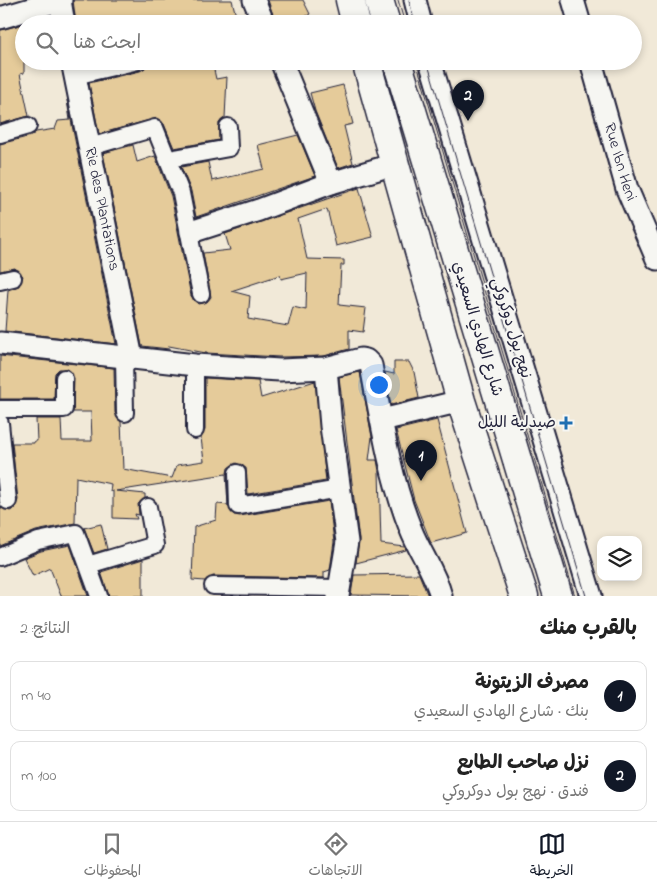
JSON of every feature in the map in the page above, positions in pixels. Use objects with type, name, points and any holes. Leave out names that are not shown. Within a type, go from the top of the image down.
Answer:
[{"type":"main road","points":[[350,0],[354,15]]},
{"type":"main road","points":[[379,0],[383,15]]},
{"type":"main road","name":"شارع الهادي السعيدي","points":[[369,70],[461,402],[524,596]]},
{"type":"main road","name":"شارع الهادي السعيدي","points":[[400,70],[558,596]]},
{"type":"street","points":[[0,18],[60,0],[62,15]]},
{"type":"street","points":[[254,0],[260,15]]},
{"type":"street","points":[[415,0],[419,15]]},
{"type":"street","points":[[573,0],[577,15]]},
{"type":"street","name":"Rie des Plantations","points":[[74,70],[128,358]]},
{"type":"street","points":[[284,70],[332,182]]},
{"type":"street","name":"نهج بول دوكروكي","points":[[433,70],[591,596]]},
{"type":"street","name":"Rue Ibn Heni","points":[[593,70],[627,190],[657,259]]},
{"type":"street","points":[[0,134],[28,126]]},
{"type":"street","points":[[170,159],[229,148],[228,127]]},
{"type":"street","points":[[90,147],[156,128],[170,159],[181,193],[191,232],[201,294]]},
{"type":"street","points":[[191,232],[259,210],[332,182],[395,164]]},
{"type":"street","points":[[0,343],[195,365],[303,370],[326,368],[361,360],[370,362],[399,494],[411,530],[431,568],[441,596]]},
{"type":"street","points":[[125,413],[128,358]]},
{"type":"street","points":[[195,365],[195,430]]},
{"type":"street","points":[[213,586],[340,592],[347,542],[331,426],[326,368]]},
{"type":"street","points":[[0,410],[64,409],[64,378]]},
{"type":"street","points":[[382,420],[461,402]]},
{"type":"street","points":[[0,423],[8,501]]},
{"type":"street","points":[[237,473],[238,506],[340,489]]},
{"type":"street","points":[[88,565],[155,545],[148,507]]},
{"type":"street","points":[[0,557],[38,541],[76,533],[99,596]]},
{"type":"building","points":[[73,0],[232,0],[236,15],[75,15]]},
{"type":"building","points":[[268,0],[303,0],[310,14],[308,15],[273,15]]},
{"type":"building","points":[[15,26],[15,70],[24,70],[24,73],[20,74],[29,116],[0,124],[0,30]]},
{"type":"building","points":[[214,70],[216,79],[227,77],[225,118],[219,123],[219,140],[174,148],[164,124],[157,118],[99,134],[89,83],[140,71]]},
{"type":"building","points":[[343,85],[353,124],[344,126],[353,163],[338,168],[315,111],[310,93]]},
{"type":"building","points":[[67,100],[116,344],[5,331],[8,290],[19,286],[23,276],[15,268],[0,271],[0,144],[31,136],[36,132],[55,129],[58,121],[70,120]]},
{"type":"building","points":[[298,135],[315,176],[196,217],[191,191],[181,167],[208,162],[212,181],[264,169],[258,145]]},
{"type":"building","points":[[133,145],[137,162],[155,156],[171,196],[191,296],[198,304],[207,302],[211,297],[203,253],[230,250],[225,234],[359,188],[373,237],[336,246],[327,209],[298,219],[307,259],[344,260],[344,265],[341,265],[339,305],[366,308],[363,332],[349,330],[349,349],[324,356],[280,357],[206,353],[169,346],[169,349],[142,346],[103,153]],"holes":[[[307,273],[306,310],[293,307],[288,326],[248,319],[250,296],[231,291],[280,275],[281,279]]]},
{"type":"building","points":[[0,356],[114,368],[115,413],[121,422],[123,469],[172,478],[177,465],[204,461],[201,438],[205,430],[205,378],[258,381],[261,398],[315,381],[326,481],[248,494],[246,468],[236,463],[228,468],[227,473],[228,504],[226,474],[116,491],[145,494],[145,498],[138,504],[139,515],[135,514],[137,519],[113,518],[113,491],[110,492],[111,484],[76,477],[75,523],[36,531],[0,546],[0,507],[10,511],[14,509],[18,500],[12,443],[34,443],[34,441],[37,441],[36,419],[61,419],[62,441],[92,441],[91,412],[73,412],[74,378],[69,370],[59,369],[55,373],[54,399],[0,399]]},
{"type":"building","points":[[394,362],[409,362],[414,372],[419,398],[391,405],[385,372],[394,374]]},
{"type":"building","points":[[360,372],[372,437],[369,460],[377,460],[379,471],[381,544],[405,547],[406,550],[356,563],[359,540],[339,377]]},
{"type":"building","points":[[437,420],[467,533],[431,543],[414,500],[396,430]]},
{"type":"building","points":[[329,501],[334,542],[330,570],[324,572],[324,578],[213,576],[205,581],[192,580],[194,527],[216,520],[217,504],[228,505],[234,515],[240,516]]},
{"type":"building","points":[[101,524],[107,549],[94,553],[84,528]]},
{"type":"building","points":[[70,545],[88,596],[61,596],[50,568],[33,576],[24,558],[41,551]]},
{"type":"building","points":[[143,559],[143,596],[109,596],[101,572]]},
{"type":"building","points":[[419,574],[428,596],[351,595],[354,575]]},
{"type":"tram line","points":[[398,0],[402,15]]},
{"type":"tram line","points":[[409,0],[413,15]]},
{"type":"tram line","points":[[419,70],[575,596]]},
{"type":"tram line","points":[[430,70],[586,596]]},
{"type":"place","name":"نزل صاحب الطابع","points":[[468,121]]},
{"type":"place","name":"صيدلية الليل","points":[[566,423]]},
{"type":"place","name":"مصرف الزيتونة","points":[[421,481]]}]
